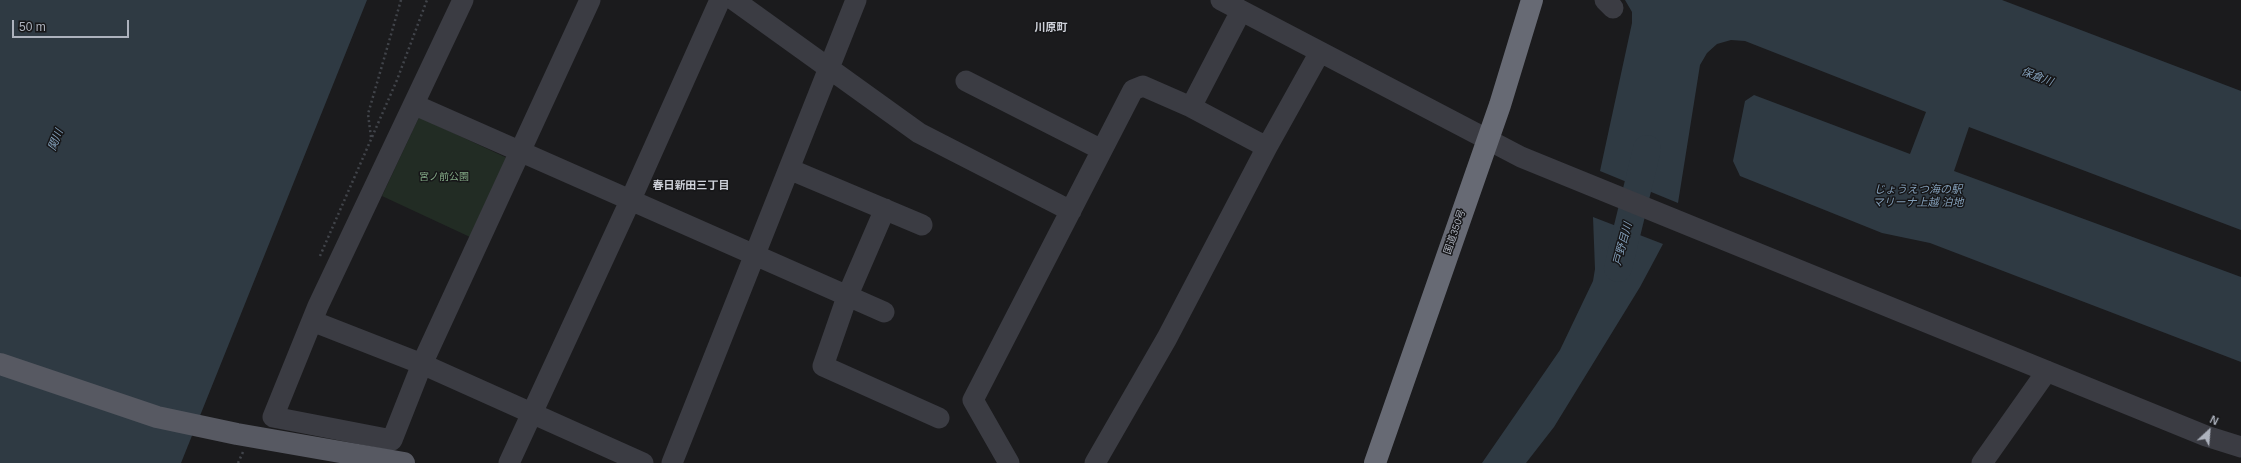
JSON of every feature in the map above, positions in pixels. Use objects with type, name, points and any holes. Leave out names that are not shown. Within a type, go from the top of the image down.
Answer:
[{"type":"highway","name":"国道350号","points":[[1375,463],[1488,140],[1532,0]]},
{"type":"main road","points":[[0,364],[157,417],[237,434],[404,463]]},
{"type":"street","points":[[463,0],[318,306],[273,417],[392,440],[422,364],[521,153],[590,0]]},
{"type":"street","points":[[510,463],[534,413],[720,0]]},
{"type":"street","points":[[734,0],[829,70],[919,133],[1071,211]]},
{"type":"street","points":[[672,463],[856,0]]},
{"type":"street","points":[[1221,0],[1521,156],[1676,218],[2206,436],[2241,447]]},
{"type":"street","points":[[1191,107],[1241,11]]},
{"type":"street","points":[[1095,463],[1167,338],[1267,147],[1320,52]]},
{"type":"street","points":[[966,81],[1102,150]]},
{"type":"street","points":[[1008,463],[973,400],[1133,90],[1143,86],[1191,107],[1267,147]]},
{"type":"street","points":[[415,104],[521,153],[631,199],[847,297],[884,312]]},
{"type":"street","points":[[789,169],[922,225]]},
{"type":"street","points":[[885,209],[847,297],[822,366],[939,418]]},
{"type":"street","points":[[312,321],[422,364],[643,463]]},
{"type":"street","points":[[1982,463],[2047,371]]},
{"type":"path","points":[[372,137],[368,114],[401,0]]},
{"type":"green space","name":"宮ノ前公園","points":[[419,117],[507,158],[470,237],[382,196]]},
{"type":"water","name":"関川","points":[[0,0],[367,0],[181,463],[0,463]]},
{"type":"water","points":[[1625,0],[2002,0],[2241,91],[2241,230],[1969,127],[1954,171],[2241,277],[2241,362],[1930,243],[1882,233],[1740,176],[1733,161],[1745,101],[1754,95],[1910,154],[1926,112],[1745,41],[1731,40],[1717,44],[1707,53],[1700,65],[1678,203],[1600,171],[1632,23],[1632,12]]},
{"type":"water","points":[[1593,217],[1663,244],[1640,287],[1554,427],[1526,463],[1482,463],[1560,350],[1593,281],[1595,269]]},
{"type":"waterway","name":"戸野目川","points":[[1618,268],[1647,149]]},
{"type":"district","name":"川原町","points":[[1051,28]]},
{"type":"district","name":"春日新田三丁目","points":[[691,186]]},
{"type":"water label","name":"保倉川","points":[[2037,77]]},
{"type":"water label","name":"じょうえつ海の駅 マリーナ上越 泊地","points":[[1918,196]]}]
